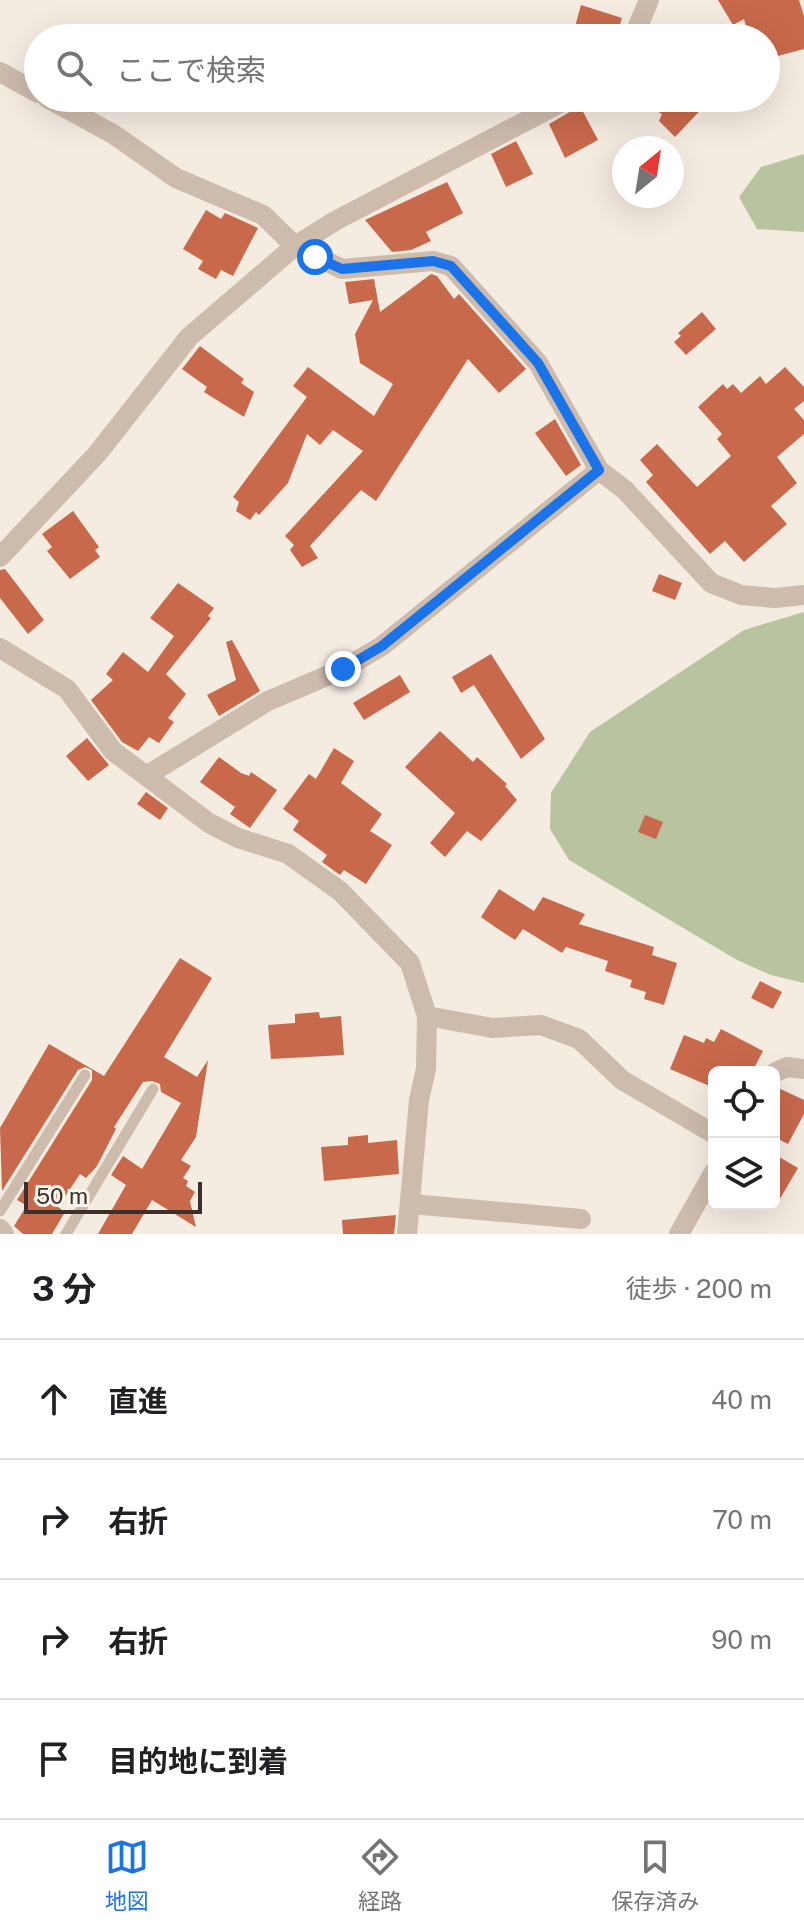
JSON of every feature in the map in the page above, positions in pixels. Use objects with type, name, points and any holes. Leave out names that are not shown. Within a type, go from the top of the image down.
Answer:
[{"type":"street","points":[[639,24],[649,0]]},
{"type":"street","points":[[0,72],[24,85]]},
{"type":"street","points":[[73,112],[113,134],[176,178],[263,215],[295,246],[342,269],[433,261],[451,266],[538,363],[599,470],[625,490],[711,583],[741,595],[775,598],[804,595]]},
{"type":"street","points":[[0,557],[97,454],[189,337],[295,246],[335,221],[543,112]]},
{"type":"street","points":[[146,776],[268,701],[343,669],[382,646],[599,470]]},
{"type":"street","points":[[0,648],[67,689],[113,751],[209,823],[238,838],[288,854],[340,891],[410,963],[427,1016],[426,1069],[419,1100],[407,1234]]},
{"type":"street","points":[[427,1016],[492,1028],[541,1025],[579,1039],[622,1080],[708,1130]]},
{"type":"street","points":[[780,1070],[787,1067],[804,1069]]},
{"type":"street","points":[[679,1234],[708,1183]]},
{"type":"street","points":[[411,1204],[581,1219]]},
{"type":"street","points":[[0,1229],[4,1234]]},
{"type":"lane","points":[[0,1211],[85,1075]]},
{"type":"lane","points":[[66,1234],[153,1089]]},
{"type":"green space","points":[[804,154],[804,232],[757,229],[739,197],[761,167]]},
{"type":"green space","points":[[804,612],[804,983],[771,975],[737,960],[569,860],[550,829],[551,793],[590,732],[744,630]]},
{"type":"building","points":[[718,0],[799,0],[804,16],[804,49],[780,55],[780,24],[745,24],[744,19],[732,24]]},
{"type":"building","points":[[581,5],[622,18],[620,24],[576,24]]},
{"type":"building","points":[[570,112],[583,112],[598,140],[565,158],[549,124]]},
{"type":"building","points":[[658,112],[699,112],[676,136],[659,121],[662,114]]},
{"type":"building","points":[[516,141],[533,174],[506,187],[491,154]]},
{"type":"building","points":[[447,182],[463,213],[426,232],[431,241],[411,250],[392,252],[365,220]]},
{"type":"building","points":[[206,210],[221,219],[225,213],[258,228],[233,276],[221,270],[216,279],[198,269],[203,261],[183,249]]},
{"type":"building","points":[[431,274],[437,276],[454,299],[459,294],[526,369],[499,393],[468,359],[376,501],[361,490],[310,546],[318,558],[302,567],[290,550],[294,545],[285,536],[363,451],[333,430],[320,445],[307,434],[288,483],[259,515],[256,512],[250,520],[236,511],[239,502],[233,497],[307,397],[293,386],[308,367],[374,416],[393,384],[360,363],[355,334],[373,300],[349,304],[345,282],[374,279],[380,312]]},
{"type":"building","points":[[702,312],[716,329],[686,355],[674,342],[681,336],[678,333]]},
{"type":"building","points":[[200,346],[244,379],[241,383],[254,392],[244,417],[204,392],[207,387],[182,369]]},
{"type":"building","points":[[785,367],[804,387],[804,401],[794,409],[804,420],[804,434],[777,457],[797,483],[771,506],[787,524],[744,562],[725,541],[710,554],[646,482],[653,475],[640,460],[657,444],[697,487],[731,456],[717,439],[722,434],[698,407],[723,384],[727,389],[733,384],[741,393],[760,376],[766,384]]},
{"type":"building","points":[[555,419],[581,465],[566,476],[535,433]]},
{"type":"building","points":[[73,511],[99,547],[95,550],[100,557],[70,579],[47,551],[52,547],[42,534]]},
{"type":"building","points":[[5,569],[44,620],[28,634],[0,598],[0,570]]},
{"type":"building","points":[[659,574],[682,583],[675,600],[652,591]]},
{"type":"building","points":[[178,583],[214,608],[208,616],[211,618],[166,674],[186,694],[168,718],[174,722],[159,743],[149,737],[138,751],[122,742],[91,700],[113,680],[106,674],[123,652],[148,672],[174,636],[150,618]]},
{"type":"building","points":[[232,640],[260,691],[219,716],[207,695],[236,680],[226,642]]},
{"type":"building","points":[[491,654],[545,739],[521,759],[474,685],[461,693],[452,677]]},
{"type":"building","points":[[400,675],[410,692],[364,720],[353,703]]},
{"type":"building","points":[[440,731],[473,762],[477,757],[507,784],[505,786],[517,800],[481,841],[467,831],[445,857],[430,843],[455,813],[405,767]]},
{"type":"building","points":[[87,738],[109,765],[88,781],[66,756]]},
{"type":"building","points":[[334,748],[354,761],[341,783],[382,814],[370,831],[392,845],[366,884],[344,870],[340,875],[322,862],[327,855],[293,830],[299,821],[283,809],[309,774],[316,779]]},
{"type":"building","points":[[219,757],[241,773],[249,776],[251,772],[277,790],[250,828],[230,814],[235,807],[200,782]]},
{"type":"building","points":[[146,792],[168,808],[160,820],[137,804]]},
{"type":"building","points":[[645,815],[663,822],[656,839],[638,832]]},
{"type":"building","points":[[499,889],[534,911],[543,897],[585,914],[579,924],[654,947],[652,955],[677,963],[664,1005],[644,999],[646,992],[630,987],[632,980],[605,971],[608,961],[566,947],[562,953],[523,929],[515,940],[495,927],[481,917]]},
{"type":"building","points":[[180,958],[212,978],[164,1057],[197,1077],[208,1060],[196,1137],[181,1160],[191,1166],[183,1178],[188,1181],[186,1186],[195,1192],[190,1201],[196,1227],[152,1200],[132,1234],[98,1234],[126,1185],[111,1175],[123,1156],[142,1169],[181,1103],[161,1092],[160,1084],[152,1081],[143,1082],[114,1127],[116,1129],[97,1166],[86,1178],[80,1174],[58,1207],[65,1212],[52,1234],[23,1234],[14,1226],[24,1210],[24,1204],[17,1200],[92,1080],[92,1070],[85,1067],[78,1070],[2,1191],[0,1128],[49,1044],[104,1076]]},
{"type":"building","points":[[760,981],[782,992],[773,1009],[751,998]]},
{"type":"building","points":[[319,1012],[320,1018],[341,1016],[344,1055],[271,1059],[268,1025],[295,1023],[295,1014]]},
{"type":"building","points":[[721,1029],[763,1051],[755,1066],[708,1066],[708,1085],[670,1069],[684,1035],[704,1043],[706,1038],[714,1042]]},
{"type":"building","points":[[780,1089],[804,1100],[804,1114],[788,1144],[780,1140]]},
{"type":"building","points":[[368,1135],[368,1143],[397,1140],[399,1174],[324,1181],[321,1147],[348,1145],[348,1137]]},
{"type":"building","points":[[780,1158],[798,1168],[780,1199]]},
{"type":"building","points":[[396,1215],[394,1234],[343,1234],[342,1220]]},
{"type":"route","points":[[315,257],[342,269],[433,261],[451,266],[538,363],[599,470],[382,646],[343,669]]}]
